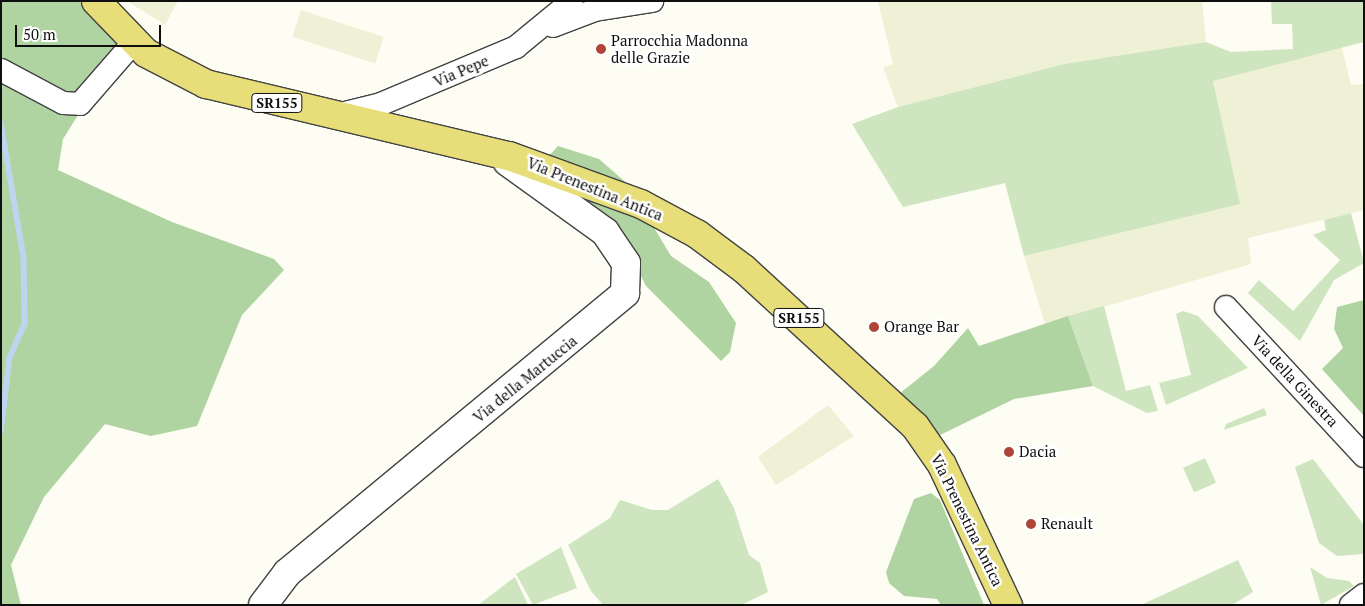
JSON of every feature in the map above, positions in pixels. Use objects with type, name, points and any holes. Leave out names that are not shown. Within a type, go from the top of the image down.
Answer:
[{"type":"main road","name":"Via Prenestina Antica","points":[[96,1],[133,43],[178,71],[214,87],[486,149],[656,212],[697,234],[744,269],[873,384],[923,435],[954,488],[1008,605]]},
{"type":"street","name":"Via Pepe","points":[[336,116],[405,94],[532,38],[572,1]]},
{"type":"street","points":[[532,38],[584,13],[652,1]]},
{"type":"street","points":[[4,71],[63,103],[80,104],[133,43]]},
{"type":"street","name":"Via della Martuccia","points":[[263,605],[287,573],[619,301],[628,288],[626,263],[598,225],[486,149]]},
{"type":"street","name":"Via della Ginestra","points":[[1226,307],[1364,456]]},
{"type":"street","points":[[1350,605],[1364,595]]},
{"type":"green space","points":[[1,1],[96,1],[127,37],[63,139],[58,170],[172,222],[274,259],[284,270],[242,315],[197,426],[151,436],[105,424],[44,497],[11,565],[21,605],[1,605]]},
{"type":"green space","points":[[127,1],[178,1],[165,25]]},
{"type":"green space","points":[[878,1],[1202,1],[1206,42],[1064,64],[898,107],[883,67],[893,64]]},
{"type":"green space","points":[[1271,1],[1364,1],[1364,42],[1213,81],[1240,204],[1024,256],[1005,183],[903,207],[852,124],[898,107],[1064,64],[1206,42],[1231,52],[1293,49],[1292,24],[1272,24]]},
{"type":"green space","points":[[301,10],[384,37],[375,64],[292,37]]},
{"type":"green space","points":[[1342,47],[1351,85],[1364,84],[1364,210],[1248,238],[1251,264],[1045,324],[1024,256],[1239,204],[1213,80]]},
{"type":"green space","points":[[558,146],[599,159],[645,199],[653,226],[671,256],[709,282],[736,323],[730,352],[721,361],[646,286],[636,266],[566,191],[548,157]]},
{"type":"green space","points":[[1351,213],[1364,263],[1334,280],[1300,341],[1248,293],[1259,280],[1293,311],[1340,260],[1313,235],[1326,230],[1324,220]]},
{"type":"green space","points":[[1364,300],[1364,416],[1322,369],[1343,348],[1334,329],[1337,307]]},
{"type":"green space","points":[[1104,306],[1126,391],[1150,385],[1158,411],[1147,413],[1093,386],[1068,316]]},
{"type":"green space","points":[[1183,311],[1198,316],[1248,368],[1166,405],[1159,383],[1191,375],[1176,314]]},
{"type":"green space","points":[[1068,316],[1093,386],[1014,399],[934,438],[899,394],[934,366],[968,328],[979,346]]},
{"type":"green space","points":[[828,405],[854,436],[776,485],[758,457]]},
{"type":"green space","points":[[1264,408],[1267,415],[1224,430],[1226,424]]},
{"type":"green space","points":[[1205,458],[1216,483],[1194,492],[1183,468]]},
{"type":"green space","points":[[1313,459],[1364,525],[1364,554],[1337,556],[1319,543],[1295,467]]},
{"type":"green space","points":[[718,479],[734,508],[749,555],[760,563],[768,592],[741,605],[603,605],[591,591],[568,545],[610,518],[620,500],[652,510],[668,510]]},
{"type":"green space","points":[[931,493],[940,500],[984,605],[941,605],[937,599],[904,596],[889,583],[886,572],[914,499]]},
{"type":"green space","points":[[561,547],[577,588],[533,605],[516,574]]},
{"type":"green space","points":[[1238,560],[1253,592],[1232,605],[1141,605]]},
{"type":"green space","points":[[1310,567],[1327,578],[1349,581],[1354,586],[1321,605]]},
{"type":"green space","points":[[515,577],[528,605],[478,605]]},
{"type":"waterway","points":[[1,123],[24,257],[25,324],[10,358],[1,431]]},
{"type":"place","name":"Parrocchia Madonna delle Grazie","points":[[601,49]]},
{"type":"place","name":"Orange Bar","points":[[874,327]]},
{"type":"place","name":"Dacia","points":[[1009,452]]},
{"type":"place","name":"Renault","points":[[1031,524]]}]
